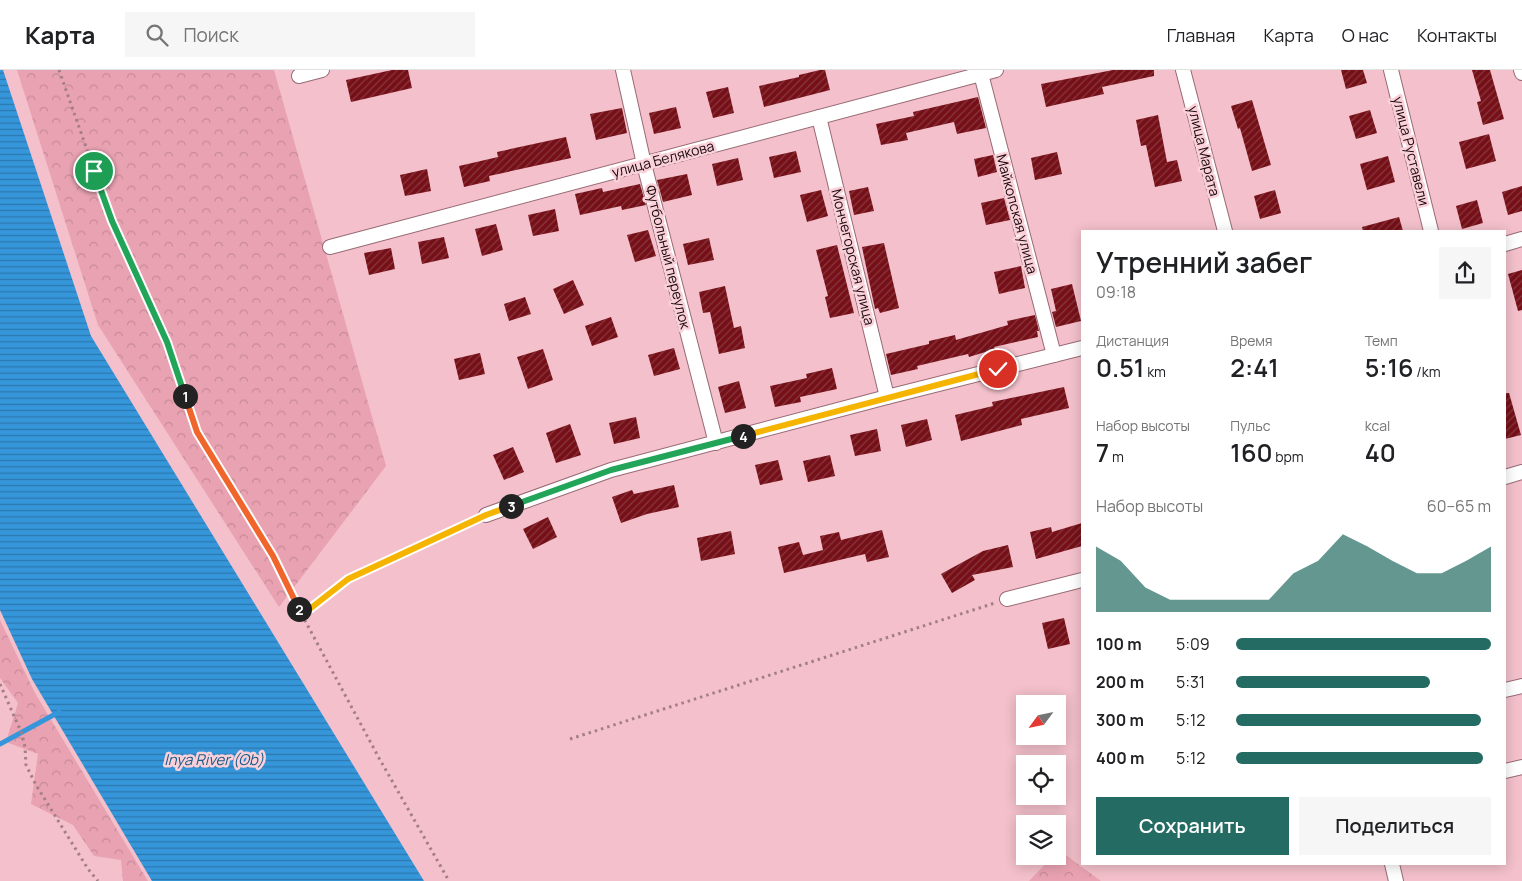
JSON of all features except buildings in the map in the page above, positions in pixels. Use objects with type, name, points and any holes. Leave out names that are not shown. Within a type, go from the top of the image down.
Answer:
[{"type":"street","points":[[299,76],[322,70]]},
{"type":"street","name":"Футбольный переулок","points":[[623,70],[644,164],[716,443]]},
{"type":"street","name":"улица Белякова","points":[[330,247],[996,70]]},
{"type":"street","name":"улица Марата","points":[[1183,70],[1224,230]]},
{"type":"street","name":"улица Руставели","points":[[1390,70],[1431,230]]},
{"type":"street","name":"Майкопская улица","points":[[981,74],[1054,355]]},
{"type":"street","name":"Мончегорская улица","points":[[819,117],[887,397]]},
{"type":"street","points":[[1506,244],[1522,240]]},
{"type":"street","points":[[486,515],[611,470],[1081,348]]},
{"type":"street","points":[[1506,477],[1522,472]]},
{"type":"street","points":[[1007,599],[1081,580]]},
{"type":"street","points":[[1506,690],[1522,686]]},
{"type":"street","points":[[1506,771],[1522,767]]},
{"type":"street","points":[[1392,865],[1396,881]]},
{"type":"path","points":[[59,70],[112,221],[167,342],[197,432],[273,556],[302,615],[379,758],[449,881]]},
{"type":"path","points":[[302,615],[348,579],[486,515]]},
{"type":"path","points":[[570,739],[1007,599]]},
{"type":"path","points":[[0,684],[22,734],[26,765],[88,869],[98,881]]},
{"type":"green space","points":[[17,70],[274,70],[386,466],[279,607],[98,325]]},
{"type":"green space","points":[[0,620],[35,693],[148,881],[123,881],[121,860],[94,856],[73,825],[31,804],[38,754],[6,742],[18,703],[0,678]]},
{"type":"green space","points":[[1066,855],[1101,881],[1029,881],[1044,865],[1066,865]]},
{"type":"water","name":"Inya River (Ob)","points":[[0,70],[3,70],[91,336],[424,881],[152,881],[32,679],[0,610]]},
{"type":"waterway","points":[[0,744],[59,712]]},
{"type":"route","points":[[94,171],[112,221],[167,342],[197,432],[273,556],[302,615],[348,579],[486,515],[611,470],[998,369]]}]
